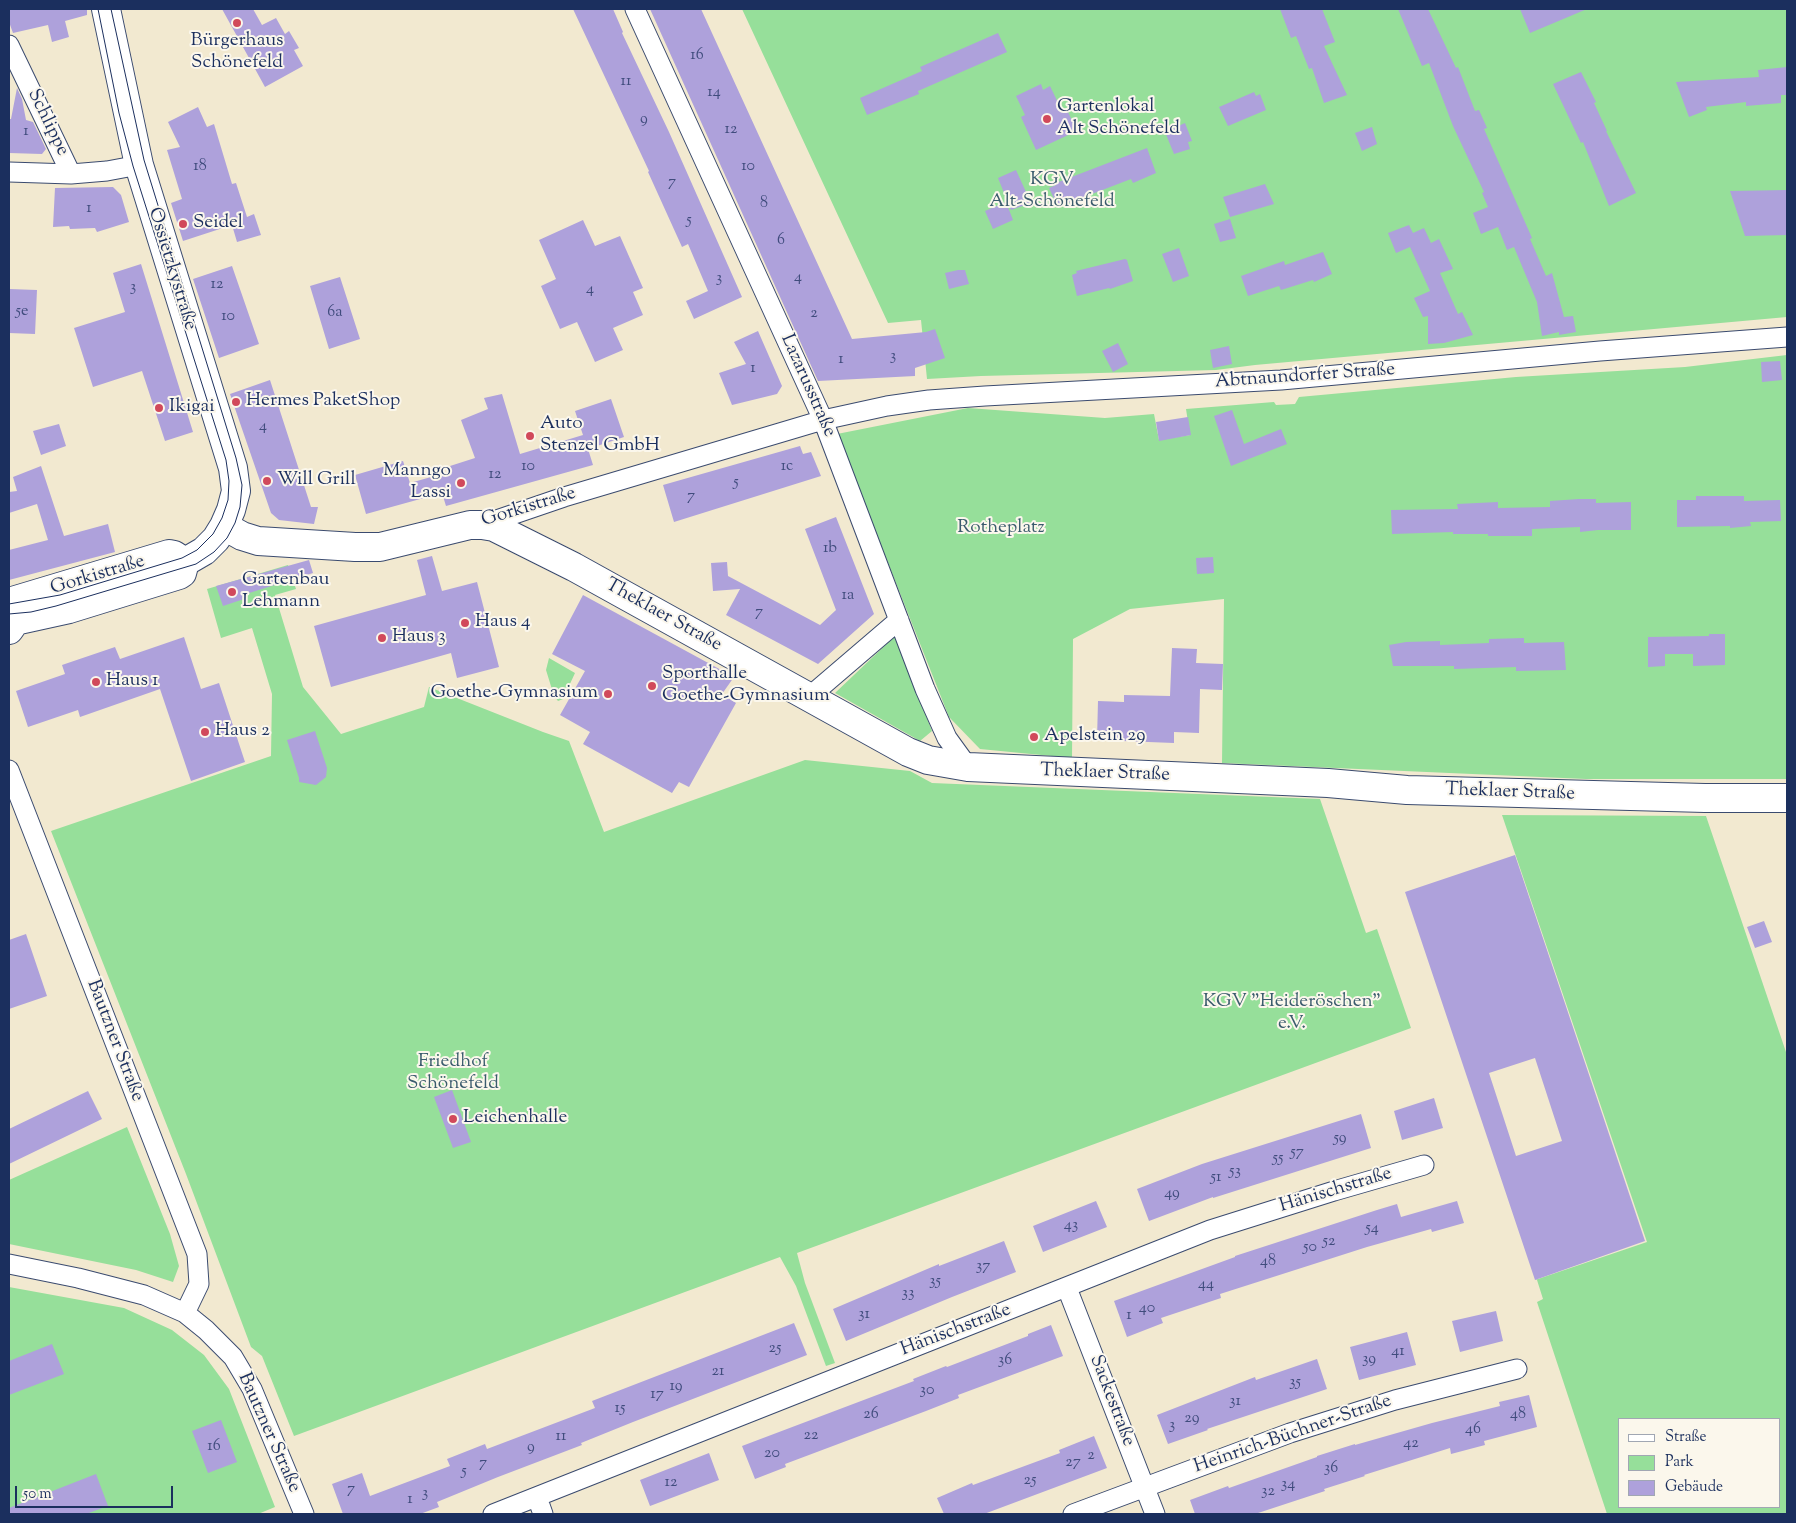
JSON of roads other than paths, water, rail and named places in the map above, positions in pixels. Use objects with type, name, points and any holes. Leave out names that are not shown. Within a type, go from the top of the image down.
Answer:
[{"type":"main road","name":"Ossietzkystraße","points":[[106,9],[139,165],[233,468],[236,491],[224,526]]},
{"type":"main road","name":"Gorkistraße","points":[[12,617],[69,609],[179,575],[182,573],[186,562],[204,551],[216,539],[224,526],[242,536],[258,541],[380,547],[456,528],[482,525]]},
{"type":"main road","name":"Theklaer Straße","points":[[482,525],[503,530],[543,550],[908,752],[928,760],[968,767],[1328,783],[1407,790],[1705,798],[1787,798]]},
{"type":"street","name":"Lazarusstraße","points":[[635,9],[823,420],[925,689],[947,738],[968,767]]},
{"type":"street","name":"Schlippe","points":[[9,45],[71,174]]},
{"type":"street","points":[[9,172],[71,174],[107,171],[139,165]]},
{"type":"street","name":"Abtnaundorfer Straße","points":[[823,420],[875,408],[929,400],[1281,380],[1626,349],[1787,337]]},
{"type":"street","name":"Gorkistraße","points":[[482,525],[564,496],[823,420]]},
{"type":"street","points":[[809,697],[899,620]]},
{"type":"street","name":"Bautzner Straße","points":[[9,770],[197,1254],[199,1284],[184,1313]]},
{"type":"street","name":"Hänischstraße","points":[[494,1514],[540,1506],[1210,1230],[1424,1165]]},
{"type":"street","name":"Bautzner Straße","points":[[9,1264],[78,1278],[144,1295],[184,1313],[206,1330],[233,1357],[247,1381],[277,1446],[304,1514]]},
{"type":"street","name":"Sackestraße","points":[[1067,1288],[1155,1514]]},
{"type":"street","name":"Heinrich-Büchner-Straße","points":[[1073,1514],[1290,1433],[1394,1400],[1517,1369]]},
{"type":"tram line","points":[[9,604],[60,595],[182,558],[197,550],[213,534],[222,518],[228,500],[229,481],[226,460],[133,166],[119,113],[98,9]]},
{"type":"tram line","points":[[9,614],[31,612],[56,606],[196,564],[214,552],[227,538],[235,523],[240,507],[242,485],[236,458],[144,160],[111,9]]},
{"type":"place","name":"Bürgerhaus Schönefeld","points":[[237,23]]},
{"type":"place","name":"Gartenlokal Alt Schönefeld","points":[[1047,119]]},
{"type":"place","name":"Seidel","points":[[183,224]]},
{"type":"place","name":"Hermes PaketShop","points":[[236,402]]},
{"type":"place","name":"Ikigai","points":[[159,408]]},
{"type":"place","name":"Auto Stenzel GmbH","points":[[530,436]]},
{"type":"place","name":"Will Grill","points":[[267,481]]},
{"type":"place","name":"Manngo Lassi","points":[[461,483]]},
{"type":"place","name":"Gartenbau Lehmann","points":[[232,592]]},
{"type":"place","name":"Haus 4","points":[[465,623]]},
{"type":"place","name":"Haus 3","points":[[382,638]]},
{"type":"place","name":"Haus 1","points":[[96,682]]},
{"type":"place","name":"Sporthalle Goethe-Gymnasium","points":[[652,686]]},
{"type":"place","name":"Goethe-Gymnasium","points":[[608,694]]},
{"type":"place","name":"Haus 2","points":[[205,732]]},
{"type":"place","name":"Apelstein 29","points":[[1034,737]]},
{"type":"place","name":"Leichenhalle","points":[[453,1119]]},
{"type":"park label","name":"KGV Alt-Schönefeld","points":[[1052,192]]},
{"type":"park label","name":"Rotheplatz","points":[[1001,529]]},
{"type":"park label","name":"KGV \"Heideröschen\" e.V.","points":[[1292,1014]]},
{"type":"park label","name":"Friedhof Schönefeld","points":[[453,1074]]}]
